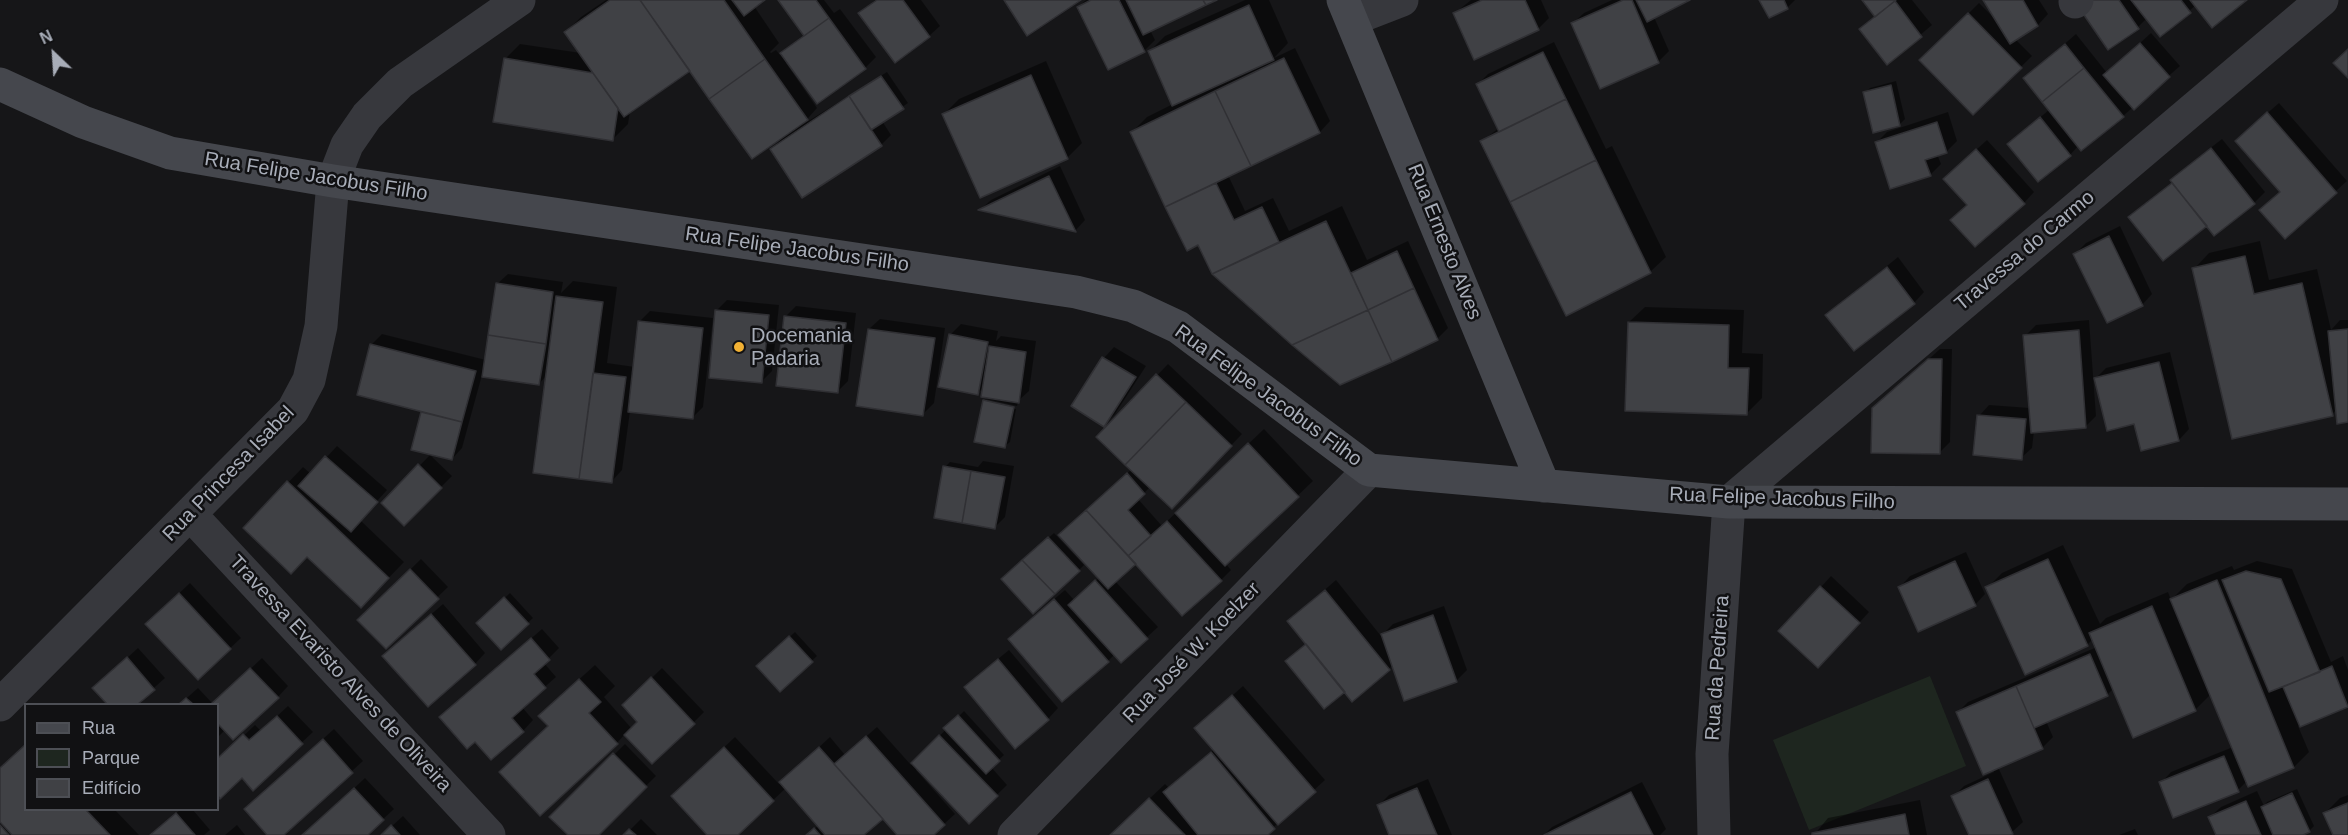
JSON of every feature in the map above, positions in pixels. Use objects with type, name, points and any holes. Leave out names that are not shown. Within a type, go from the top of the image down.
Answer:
[{"type":"main road","name":"Rua Ernesto Alves","points":[[1348,10],[1544,486]]},
{"type":"main road","name":"Rua Felipe Jacobus Filho","points":[[0,84],[83,122],[170,153],[333,181],[1076,292],[1133,306],[1178,327],[1369,470],[1729,502],[2348,504]]},
{"type":"street","name":"Rua Princesa Isabel","points":[[0,705],[293,410],[305,389],[321,326],[333,181],[347,145],[367,116],[400,83],[519,0]]},
{"type":"street","points":[[1348,10],[1402,0]]},
{"type":"street","name":"Travessa do Carmo","points":[[1729,502],[2322,0]]},
{"type":"street","name":"Rua José W. Koelzer","points":[[1014,835],[1369,470]]},
{"type":"street","name":"Rua da Pedreira","points":[[1714,835],[1712,754],[1729,502]]},
{"type":"street","name":"Travessa Evaristo Alves de Oliveira","points":[[190,514],[489,835]]},
{"type":"green space","points":[[1930,676],[1966,766],[1809,830],[1773,740]]},
{"type":"building","points":[[610,0],[640,0],[690,71],[624,117],[564,32]]},
{"type":"building","points":[[640,0],[724,0],[765,59],[709,99]]},
{"type":"building","points":[[732,0],[765,0],[744,16]]},
{"type":"building","points":[[778,0],[816,0],[829,18],[804,36]]},
{"type":"building","points":[[877,0],[903,0],[930,37],[895,63],[858,13]]},
{"type":"building","points":[[1004,0],[1081,0],[1027,36]]},
{"type":"building","points":[[1091,0],[1119,0],[1145,52],[1108,70],[1077,7]]},
{"type":"building","points":[[1126,0],[1203,0],[1206,5],[1143,35]]},
{"type":"building","points":[[1203,0],[1217,0],[1206,5]]},
{"type":"building","points":[[1482,0],[1525,0],[1539,30],[1474,60],[1453,13]]},
{"type":"building","points":[[1623,0],[1632,0],[1659,63],[1600,89],[1571,23]]},
{"type":"building","points":[[1636,0],[1690,0],[1647,22]]},
{"type":"building","points":[[1759,0],[1784,0],[1788,9],[1769,18]]},
{"type":"building","points":[[1862,0],[1896,0],[1875,17]]},
{"type":"building","points":[[1983,0],[2023,0],[2038,26],[2010,44]]},
{"type":"building","points":[[2078,0],[2119,0],[2139,29],[2108,50],[2075,2]]},
{"type":"building","points":[[2131,0],[2181,0],[2191,13],[2160,37]]},
{"type":"building","points":[[2190,0],[2247,0],[2212,28]]},
{"type":"building","points":[[1895,1],[1922,37],[1887,65],[1859,29]]},
{"type":"building","points":[[1249,5],[1274,60],[1172,106],[1148,51]]},
{"type":"building","points":[[1968,13],[2022,68],[1973,115],[1919,60]]},
{"type":"building","points":[[829,18],[866,69],[817,104],[780,53]]},
{"type":"building","points":[[2140,43],[2170,77],[2134,110],[2103,75]]},
{"type":"building","points":[[2065,44],[2084,68],[2042,102],[2023,78]]},
{"type":"building","points":[[2348,49],[2348,78],[2333,63]]},
{"type":"building","points":[[1543,52],[1566,99],[1499,132],[1476,84]]},
{"type":"building","points":[[504,58],[593,73],[618,108],[613,141],[493,122]]},
{"type":"building","points":[[1284,58],[1320,133],[1251,166],[1215,91]]},
{"type":"building","points":[[765,59],[808,120],[752,159],[709,99]]},
{"type":"building","points":[[2084,68],[2124,117],[2081,151],[2042,102]]},
{"type":"building","points":[[1031,75],[1068,159],[980,198],[942,114]]},
{"type":"building","points":[[881,76],[904,109],[871,130],[849,96]]},
{"type":"building","points":[[1891,85],[1900,126],[1873,133],[1863,92]]},
{"type":"building","points":[[1215,91],[1251,166],[1165,207],[1130,132]]},
{"type":"building","points":[[849,96],[882,146],[802,198],[770,149]]},
{"type":"building","points":[[1566,99],[1596,160],[1510,202],[1480,141]]},
{"type":"building","points":[[2267,112],[2337,193],[2285,239],[2259,210],[2280,192],[2235,141]]},
{"type":"building","points":[[2040,117],[2071,156],[2038,182],[2007,144]]},
{"type":"building","points":[[1937,122],[1947,153],[1925,160],[1931,176],[1890,189],[1875,142]]},
{"type":"building","points":[[2211,148],[2255,204],[2214,236],[2170,180]]},
{"type":"building","points":[[1976,149],[2025,204],[1975,247],[1950,220],[1967,205],[1943,179]]},
{"type":"building","points":[[1596,160],[1651,273],[1566,316],[1510,202]]},
{"type":"building","points":[[1049,176],[1076,232],[978,210]]},
{"type":"building","points":[[1216,183],[1234,220],[1262,207],[1279,242],[1212,274],[1198,245],[1187,251],[1165,207]]},
{"type":"building","points":[[2172,183],[2207,226],[2163,261],[2128,217]]},
{"type":"building","points":[[1326,221],[1368,310],[1292,345],[1212,274]]},
{"type":"building","points":[[2109,236],[2143,306],[2107,323],[2073,254]]},
{"type":"building","points":[[1397,251],[1414,288],[1368,310],[1351,273]]},
{"type":"building","points":[[2245,256],[2254,294],[2302,283],[2333,416],[2232,439],[2192,268]]},
{"type":"building","points":[[1887,267],[1915,304],[1854,351],[1825,315]]},
{"type":"building","points":[[496,283],[553,292],[546,344],[488,335]]},
{"type":"building","points":[[1414,288],[1438,340],[1392,362],[1368,310]]},
{"type":"building","points":[[556,296],[603,302],[579,479],[533,473]]},
{"type":"building","name":"Docemania Padaria","points":[[715,310],[769,315],[762,383],[709,378]]},
{"type":"building","points":[[1368,310],[1392,362],[1340,385],[1292,345]]},
{"type":"building","points":[[784,316],[846,323],[838,393],[776,386]]},
{"type":"building","points":[[638,321],[703,328],[693,419],[628,412]]},
{"type":"building","points":[[1628,322],[1729,325],[1728,368],[1749,368],[1747,415],[1625,411]]},
{"type":"building","points":[[868,329],[935,338],[923,416],[856,406]]},
{"type":"building","points":[[2348,329],[2348,422],[2337,424],[2328,331]]},
{"type":"building","points":[[2079,330],[2086,428],[2031,433],[2023,335]]},
{"type":"building","points":[[949,334],[988,342],[978,395],[938,387]]},
{"type":"building","points":[[488,335],[546,344],[539,385],[482,377]]},
{"type":"building","points":[[370,344],[476,371],[462,422],[357,395]]},
{"type":"building","points":[[989,346],[1026,352],[1019,403],[981,397]]},
{"type":"building","points":[[1102,357],[1136,377],[1104,427],[1071,406]]},
{"type":"building","points":[[1928,359],[1942,359],[1940,454],[1871,453],[1872,408]]},
{"type":"building","points":[[2159,362],[2179,441],[2141,451],[2134,424],[2107,431],[2094,378]]},
{"type":"building","points":[[593,373],[626,377],[612,483],[579,479]]},
{"type":"building","points":[[1156,374],[1186,402],[1125,465],[1096,437]]},
{"type":"building","points":[[983,400],[1014,407],[1005,448],[974,442]]},
{"type":"building","points":[[1186,402],[1232,446],[1172,509],[1125,465]]},
{"type":"building","points":[[421,412],[462,422],[452,460],[411,450]]},
{"type":"building","points":[[1977,415],[2026,419],[2022,460],[1973,455]]},
{"type":"building","points":[[1248,443],[1299,497],[1225,566],[1175,513]]},
{"type":"building","points":[[325,456],[378,502],[351,532],[298,486]]},
{"type":"building","points":[[418,464],[442,488],[404,526],[381,503]]},
{"type":"building","points":[[943,466],[971,471],[962,523],[934,518]]},
{"type":"building","points":[[971,471],[1005,477],[995,529],[962,523]]},
{"type":"building","points":[[1127,473],[1145,494],[1128,510],[1151,536],[1128,556],[1086,510]]},
{"type":"building","points":[[287,481],[389,578],[361,608],[307,557],[291,574],[243,528]]},
{"type":"building","points":[[1086,510],[1136,564],[1108,589],[1058,535]]},
{"type":"building","points":[[1167,521],[1222,581],[1182,616],[1128,556]]},
{"type":"building","points":[[1048,537],[1080,571],[1055,594],[1022,560]]},
{"type":"building","points":[[2048,559],[2088,646],[2025,675],[1985,587]]},
{"type":"building","points":[[1022,560],[1055,594],[1033,614],[1001,579]]},
{"type":"building","points":[[1955,561],[1976,606],[1918,632],[1898,587]]},
{"type":"building","points":[[410,569],[439,599],[386,649],[357,620]]},
{"type":"building","points":[[2246,571],[2281,579],[2320,672],[2269,692],[2222,580]]},
{"type":"building","points":[[1095,580],[1148,639],[1121,663],[1068,605]]},
{"type":"building","points":[[2217,580],[2294,768],[2248,787],[2170,599]]},
{"type":"building","points":[[1820,586],[1860,623],[1818,668],[1778,631]]},
{"type":"building","points":[[1325,590],[1390,670],[1352,702],[1287,621]]},
{"type":"building","points":[[179,593],[231,649],[198,680],[145,624]]},
{"type":"building","points":[[504,597],[529,624],[501,650],[476,623]]},
{"type":"building","points":[[1054,599],[1109,662],[1062,702],[1008,639]]},
{"type":"building","points":[[2152,606],[2196,711],[2133,738],[2089,633]]},
{"type":"building","points":[[431,614],[476,665],[428,707],[382,656]]},
{"type":"building","points":[[1433,615],[1457,682],[1404,701],[1381,634]]},
{"type":"building","points":[[789,636],[813,662],[780,692],[756,666]]},
{"type":"building","points":[[531,638],[550,660],[534,674],[546,688],[512,718],[524,732],[491,760],[475,742],[467,749],[439,717]]},
{"type":"building","points":[[1306,644],[1345,692],[1324,709],[1285,661]]},
{"type":"building","points":[[2090,654],[2108,696],[2034,728],[2016,686]]},
{"type":"building","points":[[127,657],[155,690],[139,703],[106,703],[92,688]]},
{"type":"building","points":[[998,659],[1049,720],[1015,749],[964,687]]},
{"type":"building","points":[[2332,666],[2348,707],[2300,727],[2283,687]]},
{"type":"building","points":[[250,668],[279,698],[233,740],[219,725],[219,703],[212,703]]},
{"type":"building","points":[[651,677],[695,724],[652,764],[624,735],[637,722],[622,705]]},
{"type":"building","points":[[579,679],[601,702],[589,713],[618,744],[540,816],[499,772],[548,726],[538,716]]},
{"type":"building","points":[[2016,686],[2043,749],[1983,775],[1956,712]]},
{"type":"building","points":[[1232,695],[1316,792],[1278,825],[1194,728]]},
{"type":"building","points":[[186,698],[192,703],[180,703]]},
{"type":"building","points":[[958,715],[1000,761],[986,774],[943,728]]},
{"type":"building","points":[[277,716],[303,744],[253,791],[242,778],[220,799],[219,757],[243,734],[249,740]]},
{"type":"building","points":[[939,735],[998,796],[969,824],[911,763]]},
{"type":"building","points":[[866,736],[945,825],[934,835],[897,835],[834,764]]},
{"type":"building","points":[[323,739],[353,773],[284,835],[267,835],[244,809]]},
{"type":"building","points":[[24,746],[24,811],[87,811],[110,835],[12,835],[0,822],[0,768]]},
{"type":"building","points":[[724,747],[774,801],[738,835],[707,835],[671,796]]},
{"type":"building","points":[[819,747],[883,819],[864,835],[825,835],[779,782]]},
{"type":"building","points":[[1211,752],[1275,829],[1268,835],[1198,835],[1163,792]]},
{"type":"building","points":[[613,753],[647,787],[599,835],[568,835],[549,817]]},
{"type":"building","points":[[2224,756],[2239,792],[2173,818],[2159,782]]},
{"type":"building","points":[[1988,779],[2013,834],[1969,835],[1951,796]]},
{"type":"building","points":[[354,788],[384,820],[368,835],[302,835]]},
{"type":"building","points":[[1417,788],[1437,835],[1389,835],[1377,805]]},
{"type":"building","points":[[1631,792],[1653,835],[1544,835]]},
{"type":"building","points":[[2292,793],[2310,832],[2303,835],[2273,835],[2261,807]]},
{"type":"building","points":[[1149,798],[1185,835],[1110,835]]},
{"type":"building","points":[[2246,801],[2261,835],[2216,835],[2208,817]]},
{"type":"building","points":[[2348,803],[2348,835],[2333,835],[2323,813]]},
{"type":"building","points":[[176,813],[195,835],[150,835]]},
{"type":"building","points":[[1905,814],[1909,835],[1812,835],[1812,833]]},
{"type":"building","points":[[0,825],[9,835],[0,835]]},
{"type":"building","points":[[391,825],[400,835],[381,835]]},
{"type":"building","points":[[814,828],[820,835],[806,835]]},
{"type":"building","points":[[629,829],[636,835],[623,835]]},
{"type":"place","name":"Docemania Padaria","points":[[739,347]]}]
